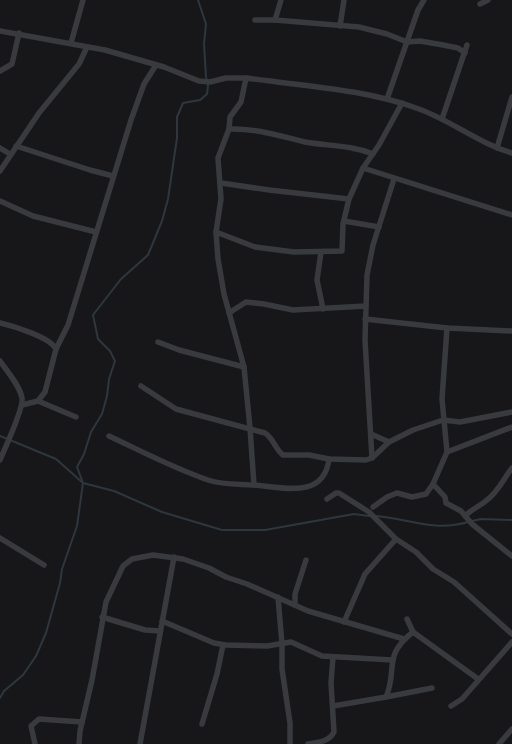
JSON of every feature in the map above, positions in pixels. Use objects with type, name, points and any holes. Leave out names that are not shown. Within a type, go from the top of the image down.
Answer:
[{"type":"street","points":[[70,43],[83,0]]},
{"type":"street","points":[[275,20],[281,0]]},
{"type":"street","points":[[340,26],[344,0]]},
{"type":"street","points":[[387,99],[418,10],[424,0]]},
{"type":"street","points":[[480,4],[488,0]]},
{"type":"street","points":[[255,20],[366,28],[407,42],[420,41],[458,48],[465,53]]},
{"type":"street","points":[[0,30],[87,47],[156,65],[206,82],[226,78],[246,78],[387,99],[442,119],[467,134],[512,153]]},
{"type":"street","points":[[0,71],[12,64],[19,33]]},
{"type":"street","points":[[442,119],[468,45]]},
{"type":"street","points":[[0,171],[59,86],[79,64],[87,47]]},
{"type":"street","points":[[38,401],[45,392],[56,349],[68,324],[144,84],[156,65]]},
{"type":"street","points":[[246,78],[241,102],[230,117],[229,129],[218,158],[221,183],[216,232],[218,259],[229,313],[244,367],[254,485]]},
{"type":"street","points":[[497,148],[512,97]]},
{"type":"street","points":[[216,232],[255,247],[294,252],[342,251],[344,221],[349,199],[363,168],[402,103]]},
{"type":"street","points":[[229,129],[241,128],[306,142],[358,148],[373,154]]},
{"type":"street","points":[[16,146],[114,176]]},
{"type":"street","points":[[0,148],[10,154]]},
{"type":"street","points":[[363,168],[512,215]]},
{"type":"street","points":[[372,458],[365,340],[368,266],[394,179]]},
{"type":"street","points":[[221,183],[349,199]]},
{"type":"street","points":[[0,201],[33,216],[96,232]]},
{"type":"street","points":[[344,221],[379,227]]},
{"type":"street","points":[[321,252],[317,280],[323,309]]},
{"type":"street","points":[[229,313],[246,302],[293,310],[366,306]]},
{"type":"street","points":[[365,319],[447,328],[512,331]]},
{"type":"street","points":[[0,323],[19,328],[50,341],[56,349]]},
{"type":"street","points":[[373,508],[387,496],[397,493],[412,497],[426,494],[433,484],[446,452],[442,381],[447,328]]},
{"type":"street","points":[[158,342],[179,350],[244,367]]},
{"type":"street","points":[[0,361],[19,390],[22,398],[22,404],[0,460]]},
{"type":"street","points":[[141,386],[176,409],[265,433],[271,437],[283,455],[309,455],[329,459],[366,460],[372,458],[389,442],[413,430],[443,420],[460,422],[512,412]]},
{"type":"street","points":[[22,404],[38,401],[76,417]]},
{"type":"street","points":[[446,452],[512,427]]},
{"type":"street","points":[[371,434],[389,442]]},
{"type":"street","points":[[109,436],[180,470],[210,480],[235,485],[303,488],[318,481],[325,474],[329,459]]},
{"type":"street","points":[[464,516],[486,501],[512,468]]},
{"type":"street","points":[[433,484],[445,497],[446,503],[461,511],[472,524],[512,556]]},
{"type":"street","points":[[327,499],[336,493],[342,494],[369,512],[396,540],[416,552],[433,569],[458,586],[512,634]]},
{"type":"street","points":[[0,538],[44,565]]},
{"type":"street","points":[[344,622],[365,574],[396,540]]},
{"type":"street","points":[[79,744],[102,617],[106,602],[123,566],[127,562],[153,555],[174,557],[202,565],[226,578],[247,584],[321,615],[404,639]]},
{"type":"street","points":[[140,744],[174,557]]},
{"type":"street","points":[[295,605],[295,594],[306,560]]},
{"type":"street","points":[[278,597],[282,669],[290,723],[290,744]]},
{"type":"street","points":[[102,617],[146,630],[160,631]]},
{"type":"street","points":[[407,619],[413,632],[478,679]]},
{"type":"street","points":[[162,621],[223,645],[267,646],[290,642],[322,656],[392,660]]},
{"type":"street","points":[[386,697],[395,652],[404,639],[413,632]]},
{"type":"street","points":[[451,706],[463,697],[512,642]]},
{"type":"street","points":[[202,724],[217,674],[223,645]]},
{"type":"street","points":[[308,744],[327,740],[334,732],[333,657]]},
{"type":"street","points":[[333,706],[432,688]]},
{"type":"street","points":[[35,744],[31,726],[39,719],[82,722]]},
{"type":"street","points":[[498,744],[512,729]]},
{"type":"waterway","points":[[0,698],[4,691],[23,675],[36,656],[46,633],[62,569],[77,526],[83,483],[77,467],[84,454],[91,432],[102,414],[109,379],[115,361],[110,351],[98,339],[93,315],[121,279],[148,255],[162,221],[168,199],[177,138],[177,117],[183,103],[200,100],[207,94],[204,44],[206,24],[198,0]]},
{"type":"waterway","points":[[0,436],[56,459],[83,483],[114,491],[162,512],[222,530],[265,530],[354,514],[369,516]]},
{"type":"waterway","points":[[377,516],[444,526],[468,522]]},
{"type":"waterway","points":[[472,521],[481,519],[512,520]]}]
